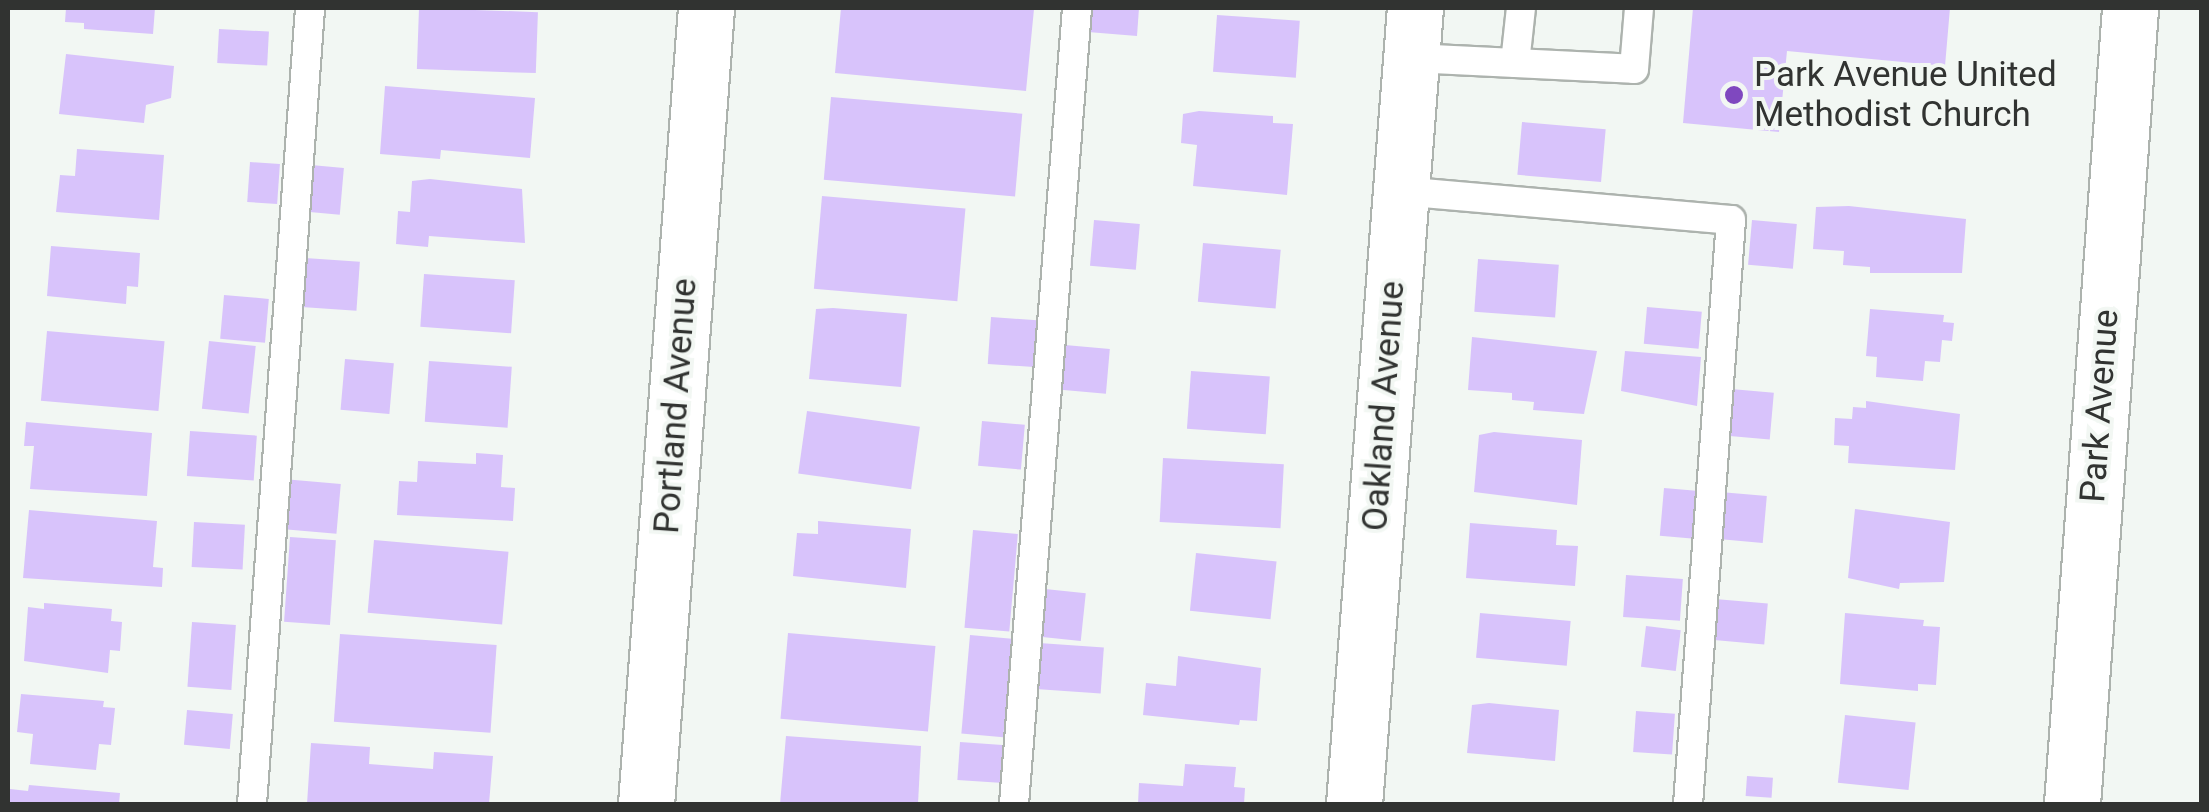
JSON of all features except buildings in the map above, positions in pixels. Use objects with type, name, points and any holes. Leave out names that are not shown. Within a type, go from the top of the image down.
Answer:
[{"type":"street","name":"Portland Avenue","points":[[646,804],[706,8]]},
{"type":"street","name":"Park Avenue","points":[[2072,804],[2130,8]]},
{"type":"street","name":"Oakland Avenue","points":[[1354,804],[1413,33]]},
{"type":"lane","points":[[252,804],[310,8]]},
{"type":"lane","points":[[1014,804],[1077,8]]},
{"type":"lane","points":[[1515,64],[1521,8]]},
{"type":"lane","points":[[1413,33],[1515,64],[1634,69],[1639,8]]},
{"type":"lane","points":[[1400,191],[1730,220],[1688,804]]},
{"type":"place","name":"Park Avenue United Methodist Church","points":[[1734,95]]}]
